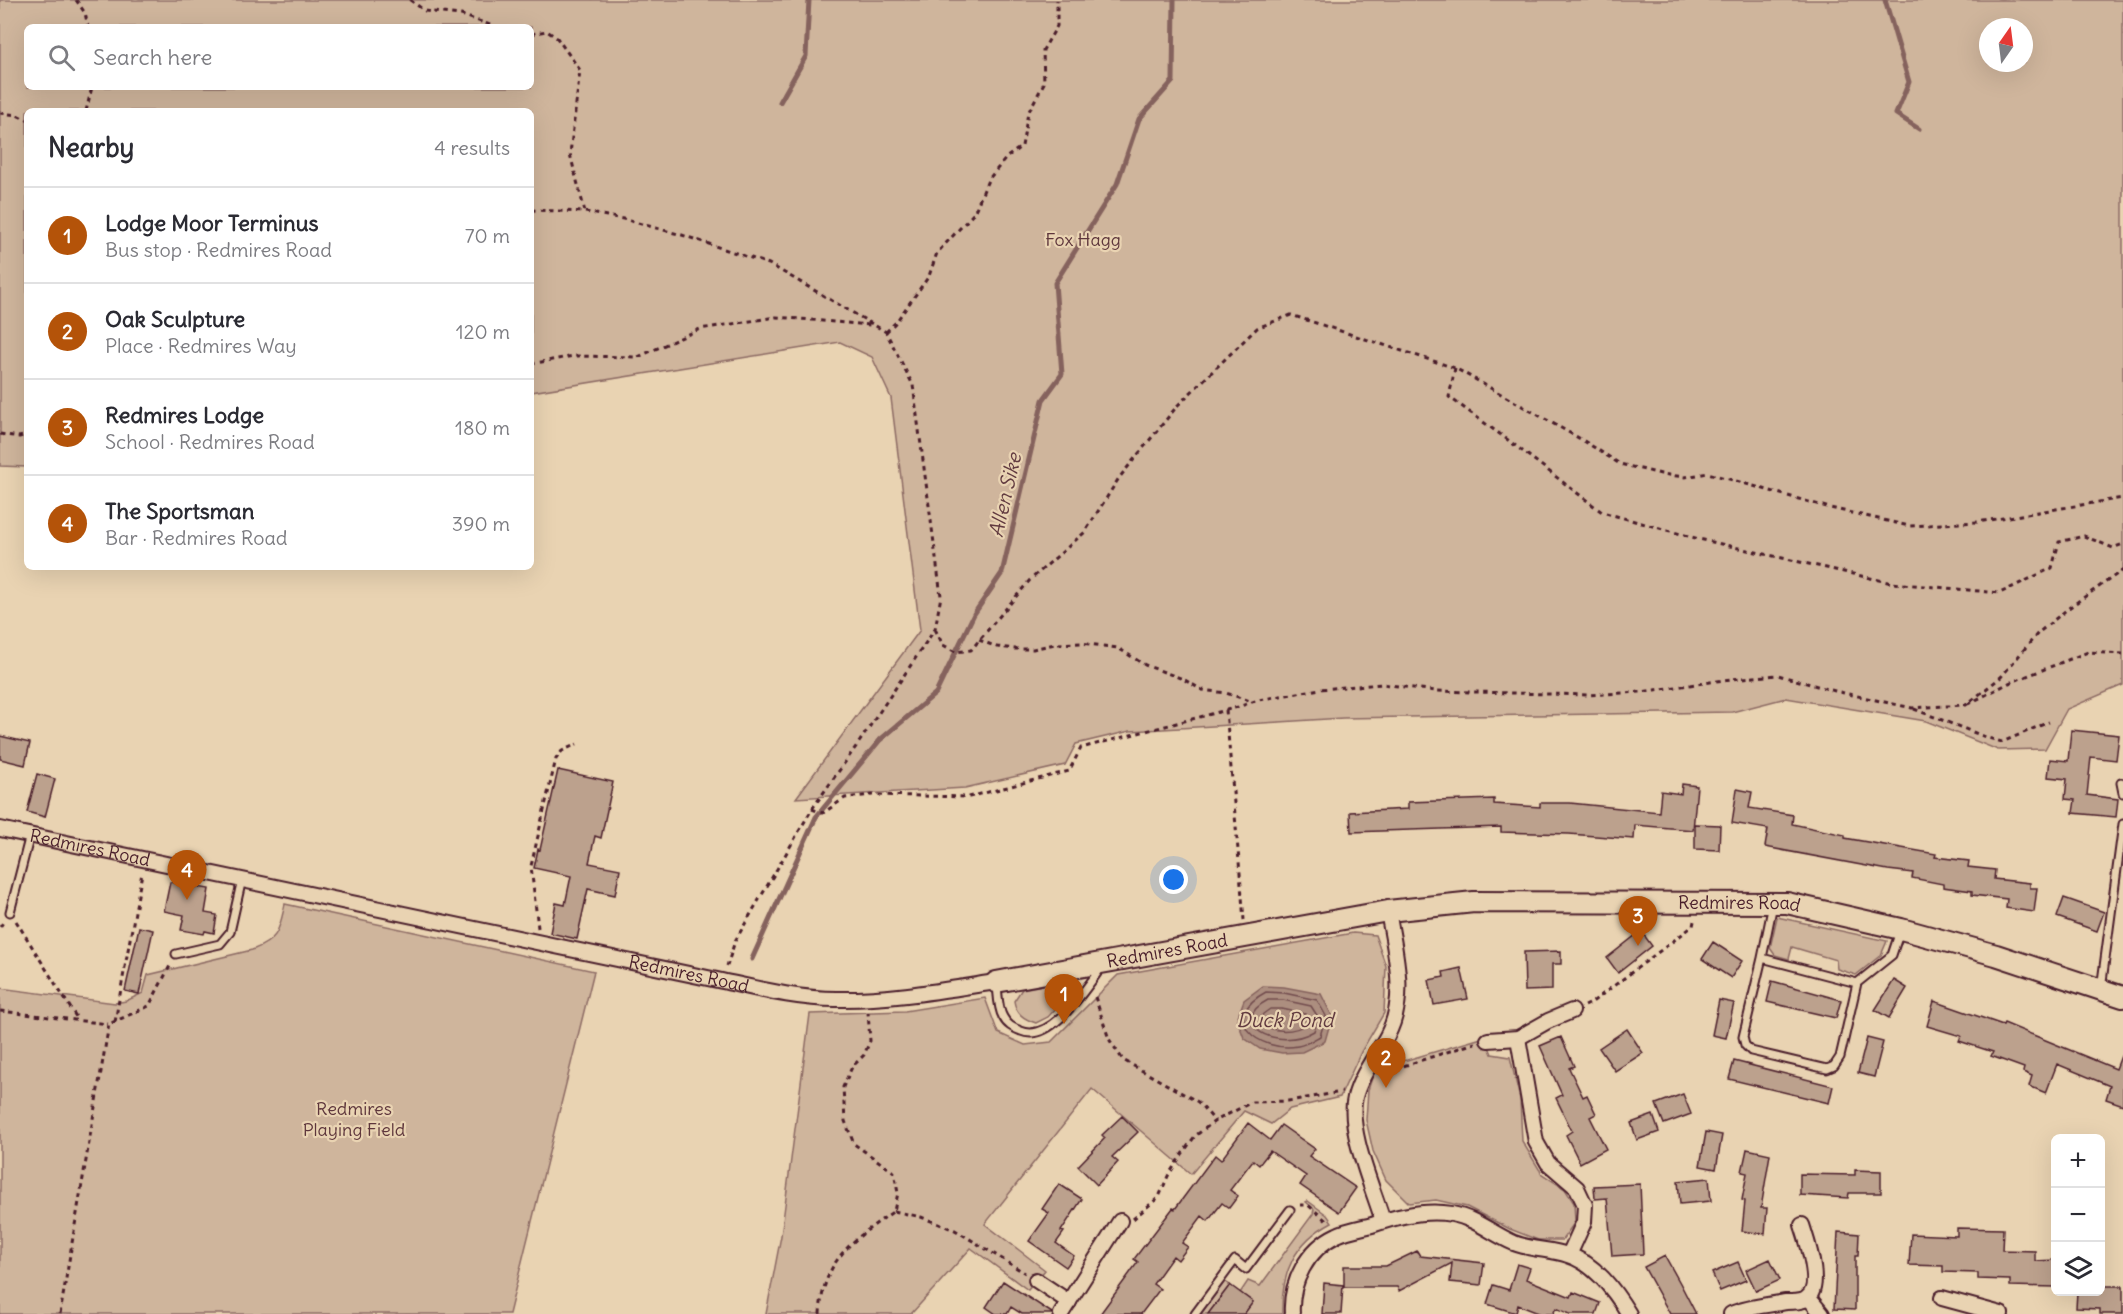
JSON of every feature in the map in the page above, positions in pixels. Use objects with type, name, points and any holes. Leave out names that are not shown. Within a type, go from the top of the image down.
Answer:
[{"type":"street","name":"Redmires Road","points":[[0,829],[722,981],[802,996],[835,999],[868,998],[1101,969],[1245,936],[1388,911],[1474,902],[1697,901],[1774,902],[1804,906],[1996,955],[2123,997]]},
{"type":"street","points":[[1383,1221],[1355,1133],[1354,1116],[1355,1097],[1371,1061],[1388,1035],[1396,1012],[1400,988],[1388,911]]},
{"type":"street","points":[[1488,1040],[1518,1038],[1572,1011]]},
{"type":"street","points":[[1518,1038],[1536,1142],[1548,1163],[1577,1188],[1584,1204],[1584,1222],[1569,1255]]},
{"type":"street","points":[[1292,1314],[1294,1287],[1306,1262],[1319,1246],[1337,1235],[1418,1213],[1453,1214],[1469,1218],[1493,1233],[1529,1249],[1569,1255],[1605,1280],[1629,1314]]},
{"type":"street","points":[[1061,1314],[1120,1221]]},
{"type":"street","points":[[1731,1314],[1804,1300],[1808,1297],[1814,1287],[1812,1264],[1802,1225]]},
{"type":"street","points":[[1036,1280],[1069,1302]]},
{"type":"street","points":[[1808,1297],[1822,1314]]},
{"type":"street","points":[[1942,1298],[2001,1314]]},
{"type":"lane","points":[[2121,783],[2123,793]]},
{"type":"lane","points":[[2101,988],[2123,824]]},
{"type":"lane","points":[[10,912],[30,835]]},
{"type":"lane","points":[[176,954],[220,944],[230,932],[242,879]]},
{"type":"lane","points":[[1774,902],[1743,1037],[1744,1045],[1751,1051],[1827,1069],[1834,1066],[1840,1058],[1857,983],[1892,955],[1901,929]]},
{"type":"lane","points":[[1762,958],[1857,983]]},
{"type":"lane","points":[[996,982],[1002,1016],[1011,1027],[1026,1034],[1042,1031],[1056,1023],[1101,969]]},
{"type":"lane","points":[[1195,1314],[1235,1260],[1246,1269],[1290,1210]]},
{"type":"path","points":[[76,0],[85,13],[87,24]]},
{"type":"path","points":[[410,0],[424,11],[461,15],[487,24]]},
{"type":"path","points":[[886,332],[896,322],[929,276],[937,253],[974,213],[988,180],[1007,157],[1022,146],[1028,112],[1044,83],[1043,50],[1057,26],[1057,0]]},
{"type":"path","points":[[534,33],[547,31],[557,38],[580,70],[570,154],[585,212]]},
{"type":"path","points":[[87,108],[91,90]]},
{"type":"path","points":[[0,113],[17,115],[24,118]]},
{"type":"path","points":[[534,210],[585,212],[623,219],[682,235],[769,264],[872,326],[886,332],[913,385],[941,596],[935,629],[812,809],[735,941],[722,981]]},
{"type":"path","points":[[935,629],[943,645],[956,652],[971,650],[1029,580],[1085,532],[1119,478],[1178,405],[1257,328],[1291,315],[1455,368],[1620,464],[1661,474],[1685,477],[1708,472],[1830,508],[1909,526],[1978,522],[2123,498]]},
{"type":"path","points":[[534,363],[573,356],[638,357],[700,329],[776,317],[872,326]]},
{"type":"path","points":[[1455,368],[1449,397],[1602,512],[1678,533],[1892,583],[2000,593],[2052,568],[2059,542],[2084,536],[2113,548],[2123,544]]},
{"type":"path","points":[[0,434],[24,436]]},
{"type":"path","points":[[1966,705],[2001,676],[2038,633],[2070,607],[2123,570]]},
{"type":"path","points":[[979,640],[997,647],[1015,649],[1033,650],[1055,644],[1081,643],[1118,648],[1145,665],[1183,679],[1202,690],[1226,693],[1252,702]]},
{"type":"path","points":[[1912,708],[1972,704],[2009,683],[2088,652],[2123,654]]},
{"type":"path","points":[[812,809],[823,813],[845,798],[873,795],[969,797],[1069,771],[1081,748],[1252,702],[1320,689],[1382,684],[1436,691],[1588,695],[1641,692],[1731,679],[1778,675],[1835,691],[1912,708],[2002,742],[2049,722]]},
{"type":"path","points":[[1226,710],[1245,936]]},
{"type":"path","points":[[537,942],[538,921],[531,866],[555,759],[562,751],[577,744]]},
{"type":"path","points":[[115,1022],[145,859]]},
{"type":"path","points":[[1572,1011],[1591,1003],[1693,926],[1697,901]]},
{"type":"path","points":[[10,912],[78,1020]]},
{"type":"path","points":[[0,1011],[108,1024],[115,1022],[149,1006],[176,954]]},
{"type":"path","points":[[1101,969],[1095,1000],[1109,1039],[1123,1060],[1198,1102],[1215,1121]]},
{"type":"path","points":[[820,1314],[821,1294],[831,1267],[850,1244],[894,1211],[898,1193],[894,1172],[854,1144],[845,1121],[843,1087],[852,1067],[864,1055],[870,1041],[868,998]]},
{"type":"path","points":[[60,1314],[108,1024]]},
{"type":"path","points":[[1371,1061],[1400,1067],[1488,1040]]},
{"type":"path","points":[[1120,1221],[1134,1218],[1159,1197],[1168,1176],[1195,1136],[1215,1121],[1252,1101],[1288,1101],[1359,1088]]},
{"type":"path","points":[[1290,1210],[1299,1205],[1308,1205],[1328,1221],[1337,1235]]},
{"type":"path","points":[[894,1211],[921,1217],[955,1230],[1036,1280]]},
{"type":"green space","name":"Fox Hagg","points":[[0,0],[2123,0],[2123,685],[2067,709],[2045,749],[1998,750],[1926,721],[1786,698],[1732,712],[1343,718],[1130,731],[1076,744],[1065,765],[965,788],[796,798],[920,630],[891,398],[872,357],[840,342],[534,392],[534,108],[24,108],[24,467],[0,466]]},
{"type":"green space","name":"Redmires Playing Field","points":[[285,904],[594,971],[509,1314],[0,1314],[0,988],[115,1003],[126,1001],[143,993],[148,975],[252,950],[268,942],[279,927]]},
{"type":"green space","points":[[1777,917],[1887,941],[1881,955],[1856,975],[1837,969],[1836,960],[1792,947],[1789,959],[1775,955],[1770,948]]},
{"type":"green space","points":[[1353,933],[1375,935],[1386,966],[1384,1013],[1361,1052],[1340,1097],[1290,1109],[1271,1124],[1244,1111],[1191,1174],[1092,1089],[985,1224],[1045,1270],[1028,1290],[971,1248],[911,1314],[766,1314],[781,1236],[810,1014],[905,1011],[985,998],[998,1033],[1025,1045],[1051,1042],[1118,975]]},
{"type":"green space","points":[[1076,979],[1079,983],[1048,1017],[1036,1023],[1019,1013],[1014,1001],[1022,989]]},
{"type":"green space","points":[[1485,1037],[1492,1054],[1510,1057],[1520,1099],[1522,1141],[1542,1174],[1565,1189],[1574,1203],[1575,1222],[1562,1240],[1538,1240],[1510,1229],[1467,1207],[1436,1200],[1409,1203],[1386,1180],[1373,1151],[1366,1120],[1368,1090],[1377,1063],[1407,1060]]},
{"type":"green space","points":[[1308,1201],[1327,1215],[1332,1222],[1308,1239],[1292,1260],[1284,1285],[1282,1314],[1244,1314],[1253,1302],[1240,1293],[1248,1281],[1260,1286],[1313,1214],[1314,1209],[1306,1202]]},
{"type":"green space","points":[[1224,1281],[1230,1285],[1208,1314],[1199,1314]]},
{"type":"water","name":"Duck Pond","points":[[1263,986],[1284,987],[1321,994],[1332,1016],[1325,1041],[1302,1052],[1282,1053],[1260,1049],[1244,1038],[1237,1019],[1244,1000]]},
{"type":"building","points":[[2071,730],[2119,735],[2116,760],[2091,757],[2087,795],[2118,799],[2116,817],[2073,813],[2075,800],[2065,799],[2067,779],[2048,777],[2050,759],[2068,761]]},
{"type":"building","points":[[0,736],[30,743],[25,765],[0,759]]},
{"type":"building","points":[[558,770],[613,782],[601,838],[595,836],[589,863],[620,869],[615,895],[588,889],[577,939],[550,933],[556,903],[565,905],[571,876],[534,868]]},
{"type":"building","points":[[37,774],[55,779],[45,817],[27,812]]},
{"type":"building","points":[[1682,784],[1697,786],[1693,830],[1635,825],[1634,839],[1501,832],[1501,827],[1351,832],[1350,812],[1408,809],[1408,802],[1494,799],[1494,804],[1540,807],[1540,803],[1570,803],[1659,812],[1661,791],[1681,794]]},
{"type":"building","points":[[1737,789],[1752,792],[1749,808],[1793,815],[1792,824],[1845,835],[1845,838],[1936,854],[1935,857],[1969,861],[1968,867],[1995,870],[1994,879],[2030,883],[2030,888],[2037,888],[2034,912],[2006,908],[2007,899],[1972,895],[1972,891],[1943,887],[1943,884],[1912,878],[1913,873],[1765,847],[1768,829],[1732,823]]},
{"type":"building","points":[[1695,824],[1720,825],[1719,850],[1695,849]]},
{"type":"building","points":[[170,882],[209,889],[205,913],[217,915],[214,933],[205,931],[204,934],[181,930],[184,915],[164,911]]},
{"type":"building","points":[[2064,898],[2104,912],[2097,931],[2057,917]]},
{"type":"building","points":[[139,927],[153,930],[139,994],[125,991]]},
{"type":"building","points":[[1641,931],[1652,946],[1618,973],[1607,958]]},
{"type":"building","points":[[1713,942],[1742,961],[1731,978],[1702,959]]},
{"type":"building","points":[[1561,951],[1561,964],[1552,964],[1552,990],[1525,991],[1524,952]]},
{"type":"building","points":[[1461,968],[1468,999],[1434,1005],[1429,980],[1444,977],[1443,972]]},
{"type":"building","points":[[1894,980],[1907,988],[1889,1018],[1875,1010]]},
{"type":"building","points":[[1772,981],[1841,1000],[1836,1018],[1767,1002]]},
{"type":"building","points":[[1719,1000],[1734,1003],[1726,1038],[1712,1035]]},
{"type":"building","points":[[1934,1001],[2003,1025],[2004,1023],[2116,1069],[2123,1056],[2123,1105],[2106,1099],[2110,1086],[2057,1064],[2046,1093],[2029,1086],[2032,1076],[2023,1072],[2024,1068],[1991,1056],[1993,1052],[1959,1041],[1961,1036],[1927,1026]]},
{"type":"building","points":[[1627,1029],[1643,1053],[1615,1071],[1599,1048]]},
{"type":"building","points":[[1561,1037],[1574,1066],[1569,1068],[1583,1097],[1587,1095],[1596,1114],[1590,1117],[1606,1149],[1580,1163],[1566,1135],[1572,1131],[1556,1098],[1562,1095],[1540,1046]]},
{"type":"building","points":[[1867,1038],[1883,1042],[1874,1077],[1858,1073]]},
{"type":"building","points":[[1734,1061],[1833,1086],[1829,1103],[1729,1079]]},
{"type":"building","points":[[1683,1094],[1691,1114],[1664,1124],[1656,1104]]},
{"type":"building","points":[[1653,1115],[1659,1132],[1637,1140],[1631,1123]]},
{"type":"building","points":[[1122,1116],[1138,1132],[1112,1157],[1118,1162],[1097,1185],[1078,1166],[1105,1138],[1102,1135]]},
{"type":"building","points":[[1248,1123],[1270,1140],[1281,1125],[1315,1149],[1309,1156],[1356,1188],[1339,1212],[1300,1185],[1306,1176],[1270,1151],[1259,1165],[1253,1160],[1230,1190],[1238,1196],[1229,1208],[1222,1203],[1208,1221],[1202,1216],[1182,1243],[1188,1247],[1178,1260],[1173,1256],[1153,1284],[1160,1289],[1141,1314],[1100,1314],[1138,1262],[1134,1259],[1173,1208],[1175,1209],[1215,1155],[1221,1160]]},
{"type":"building","points":[[1706,1132],[1722,1135],[1716,1169],[1700,1166]]},
{"type":"building","points":[[1747,1149],[1770,1154],[1761,1208],[1767,1208],[1765,1234],[1742,1231],[1745,1201],[1742,1200],[1747,1173],[1742,1172]]},
{"type":"building","points":[[1855,1170],[1881,1171],[1881,1193],[1849,1193],[1848,1198],[1800,1195],[1800,1174],[1855,1175]]},
{"type":"building","points":[[1709,1178],[1711,1201],[1680,1204],[1678,1181]]},
{"type":"building","points":[[1059,1184],[1082,1199],[1061,1231],[1064,1232],[1056,1243],[1074,1256],[1066,1267],[1029,1241],[1049,1213],[1042,1209]]},
{"type":"building","points":[[1640,1184],[1643,1254],[1612,1256],[1607,1198],[1595,1199],[1594,1186]]},
{"type":"building","points":[[1957,1228],[2003,1229],[2002,1250],[2035,1251],[2035,1261],[2051,1260],[2051,1287],[2010,1286],[2010,1280],[1978,1279],[1978,1273],[1943,1272],[1943,1266],[1909,1265],[1911,1234],[1957,1236]]},
{"type":"building","points":[[1838,1232],[1859,1234],[1858,1256],[1855,1256],[1855,1310],[1834,1309]]},
{"type":"building","points":[[1417,1251],[1420,1256],[1484,1263],[1481,1285],[1450,1282],[1452,1263],[1399,1291],[1397,1287],[1344,1287],[1344,1266],[1386,1266]]},
{"type":"building","points":[[1665,1256],[1696,1314],[1670,1314],[1644,1267]]},
{"type":"building","points":[[1770,1259],[1780,1280],[1756,1291],[1746,1270]]},
{"type":"building","points":[[1738,1262],[1746,1280],[1720,1291],[1712,1273]]},
{"type":"building","points":[[1517,1264],[1530,1268],[1526,1279],[1571,1297],[1573,1292],[1600,1303],[1596,1314],[1570,1314],[1556,1308],[1553,1314],[1541,1314],[1518,1305],[1516,1313],[1487,1304],[1493,1285],[1509,1290]]},
{"type":"building","points":[[1003,1281],[1052,1314],[1022,1314],[1011,1307],[1007,1314],[996,1314],[986,1307]]},
{"type":"building","points":[[1324,1283],[1343,1285],[1341,1314],[1322,1314]]},
{"type":"building","points":[[1230,1285],[1253,1302],[1244,1314],[1208,1314]]},
{"type":"building","points":[[2105,1286],[2123,1286],[2123,1314],[2100,1314],[2100,1309],[2076,1308],[2077,1296],[2105,1296]]},
{"type":"waterway","points":[[780,102],[806,56],[809,0]]},
{"type":"waterway","name":"Allen Sike","points":[[752,959],[816,817],[880,740],[936,693],[974,614],[1002,573],[1043,400],[1062,374],[1055,283],[1117,184],[1139,119],[1173,81],[1174,0]]},
{"type":"waterway","points":[[1885,0],[1909,82],[1896,114],[1919,129]]},
{"type":"place","name":"The Sportsman","points":[[187,900]]},
{"type":"place","name":"Redmires Lodge","points":[[1638,946]]},
{"type":"place","name":"Lodge Moor Terminus","points":[[1064,1024]]},
{"type":"place","name":"Oak Sculpture","points":[[1386,1088]]}]
